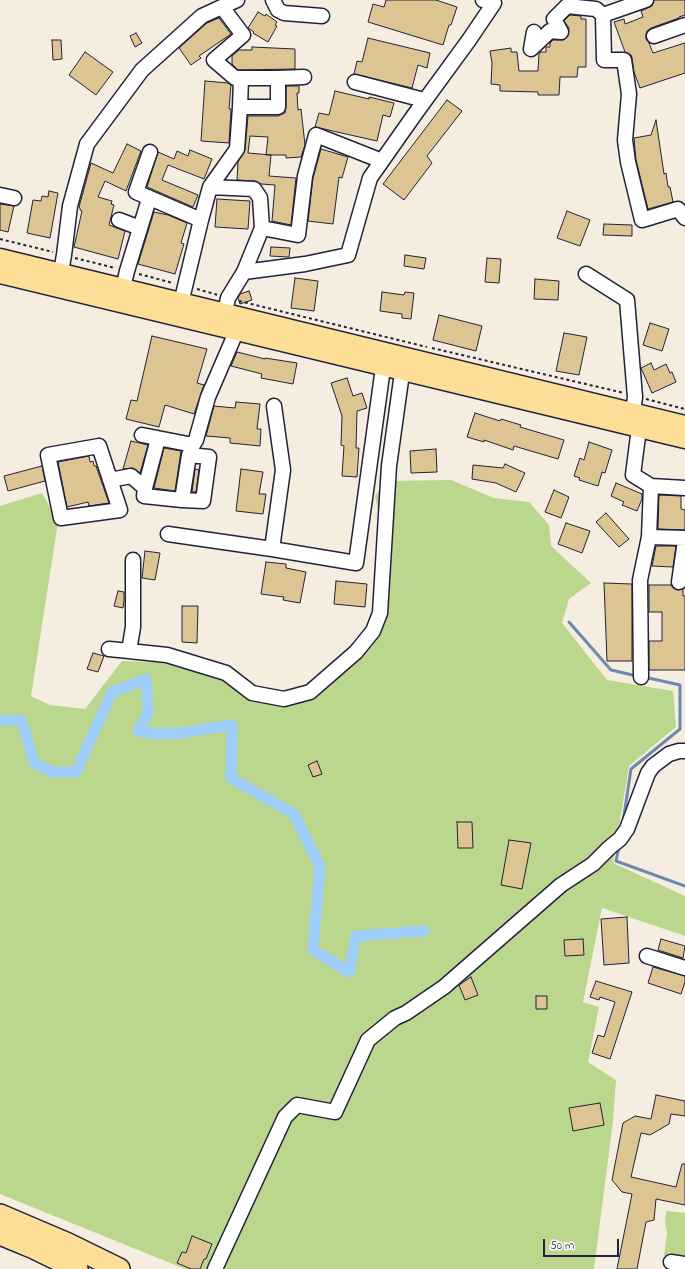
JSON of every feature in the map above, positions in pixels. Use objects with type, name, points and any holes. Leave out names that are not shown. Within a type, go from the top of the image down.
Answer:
[{"type":"highway","points":[[0,1215],[68,1244],[119,1269]]},
{"type":"highway","points":[[0,1234],[34,1248],[77,1269]]},
{"type":"main road","points":[[0,258],[63,264],[226,305],[409,370]]},
{"type":"main road","points":[[0,274],[237,330],[387,368],[409,370],[685,425]]},
{"type":"main road","points":[[635,415],[685,439]]},
{"type":"street","points":[[63,264],[70,206],[87,144],[142,70],[202,16],[236,0]]},
{"type":"street","points":[[273,0],[278,10],[284,13],[322,16]]},
{"type":"street","points":[[244,272],[305,264],[348,256],[370,178],[494,3],[483,0]]},
{"type":"street","points":[[603,16],[646,0]]},
{"type":"street","points":[[534,32],[531,49],[550,32],[561,32],[554,19],[567,6],[596,9],[603,16],[604,60],[624,60],[629,94],[625,140],[628,162],[642,220],[678,209],[685,218]]},
{"type":"street","points":[[222,7],[243,35],[214,60],[235,78],[304,77]]},
{"type":"street","points":[[654,36],[685,25]]},
{"type":"street","points":[[183,294],[210,187],[237,149],[241,78]]},
{"type":"street","points":[[240,107],[278,107],[278,78]]},
{"type":"street","points":[[355,82],[424,100]]},
{"type":"street","points":[[262,228],[298,235],[305,176],[316,135],[382,161]]},
{"type":"street","points":[[150,152],[136,192],[201,220]]},
{"type":"street","points":[[210,187],[254,189],[260,198],[262,228],[244,272],[226,305]]},
{"type":"street","points":[[125,280],[149,198]]},
{"type":"street","points":[[119,220],[140,228]]},
{"type":"street","points":[[586,274],[627,300],[635,415],[633,475],[651,486],[685,488]]},
{"type":"street","points":[[182,500],[191,450],[196,440],[208,397],[237,330]]},
{"type":"street","points":[[168,534],[356,563],[382,375],[387,368]]},
{"type":"street","points":[[109,649],[167,655],[226,673],[252,694],[284,699],[310,692],[356,652],[373,631],[380,613],[389,466],[409,370]]},
{"type":"street","points":[[272,549],[283,470],[274,406]]},
{"type":"street","points":[[142,435],[158,438],[209,457],[203,501],[144,496],[158,438]]},
{"type":"street","points":[[99,446],[110,480],[120,510],[61,518],[48,455],[99,446]]},
{"type":"street","points":[[110,480],[131,476],[145,488]]},
{"type":"street","points":[[641,677],[640,580],[649,537],[651,486]]},
{"type":"street","points":[[649,537],[685,540],[679,582]]},
{"type":"street","points":[[129,651],[133,627],[133,560]]},
{"type":"street","points":[[215,1269],[285,1117],[297,1105],[335,1112],[368,1040],[395,1018],[406,1013],[444,987],[561,885],[593,864],[620,839],[627,830],[648,773],[653,766],[669,754],[679,751],[685,752]]},
{"type":"street","points":[[648,956],[685,968]]},
{"type":"street","points":[[671,1262],[685,1264]]},
{"type":"path","points":[[0,239],[63,264],[226,305],[635,415],[685,409]]},
{"type":"green space","points":[[451,480],[494,498],[529,502],[549,525],[551,546],[591,583],[569,599],[562,623],[607,680],[673,691],[676,727],[629,766],[613,863],[685,896],[685,936],[602,908],[583,1002],[599,1007],[588,1062],[616,1080],[613,1121],[594,1269],[185,1269],[0,1194],[0,506],[42,493],[58,522],[31,696],[50,705],[85,709],[122,661],[153,662],[209,659],[246,697],[299,704],[310,692],[375,634],[390,565],[375,496],[386,481]]},
{"type":"green space","points":[[666,1211],[685,1213],[685,1259],[664,1256],[667,1232],[665,1221]]},
{"type":"building","points":[[386,0],[436,0],[457,7],[451,25],[449,25],[443,45],[368,22],[373,4],[384,7]]},
{"type":"building","points":[[654,0],[685,0],[685,15],[651,28],[647,31],[646,39],[653,53],[685,43],[685,73],[640,88],[634,72],[631,55],[625,52],[614,22],[624,19],[625,24],[643,17],[641,11],[652,6]]},
{"type":"building","points":[[258,12],[265,16],[266,14],[277,22],[275,25],[277,26],[268,42],[253,33],[254,32],[248,28]]},
{"type":"building","points":[[570,15],[581,16],[581,19],[586,19],[586,67],[578,67],[577,77],[560,77],[559,95],[538,95],[538,92],[500,91],[500,85],[491,84],[492,63],[490,51],[511,48],[511,52],[517,52],[519,71],[538,71],[540,52],[546,52],[546,47],[550,47],[550,43],[553,40],[564,40],[568,36],[569,28],[564,21]]},
{"type":"building","points":[[219,18],[231,34],[199,56],[201,58],[191,65],[179,48],[207,23]]},
{"type":"building","points":[[136,33],[142,43],[135,47],[130,36]]},
{"type":"building","points":[[368,38],[430,53],[427,68],[418,65],[412,88],[354,74],[357,61],[362,62]]},
{"type":"building","points":[[52,40],[61,40],[62,59],[53,60]]},
{"type":"building","points":[[252,47],[295,49],[295,69],[238,70],[232,64],[232,56],[239,50],[252,50]]},
{"type":"building","points":[[85,52],[113,72],[96,95],[69,75]]},
{"type":"building","points":[[205,81],[228,83],[231,85],[229,143],[201,141]]},
{"type":"building","points":[[286,86],[299,86],[299,93],[297,93],[298,110],[301,109],[305,145],[301,157],[286,158],[286,155],[271,155],[269,176],[296,178],[291,225],[272,221],[275,185],[261,184],[254,181],[237,180],[238,162],[245,150],[248,116],[278,116],[285,113]],"holes":[[[250,136],[268,137],[266,155],[248,153]]]},
{"type":"building","points":[[335,91],[394,103],[390,117],[383,115],[377,141],[315,127],[319,113],[329,115]]},
{"type":"building","points":[[447,100],[462,111],[427,156],[432,163],[404,200],[383,184]]},
{"type":"building","points":[[656,120],[664,174],[666,173],[668,187],[670,187],[673,202],[648,209],[636,160],[634,138],[651,135]]},
{"type":"building","points":[[127,144],[141,151],[126,191],[105,181],[98,197],[112,201],[111,204],[114,205],[109,225],[125,231],[118,259],[74,247],[82,211],[79,207],[91,163],[113,173]]},
{"type":"building","points":[[321,149],[348,157],[342,178],[339,177],[333,224],[308,221],[313,178]]},
{"type":"building","points":[[190,150],[212,159],[204,179],[168,165],[162,180],[198,195],[193,207],[147,187],[158,152],[174,159],[177,151],[188,156]]},
{"type":"building","points":[[49,191],[58,193],[50,238],[27,233],[33,200],[41,201],[42,196],[48,197]]},
{"type":"building","points":[[217,199],[250,201],[248,229],[215,227]]},
{"type":"building","points":[[0,204],[14,206],[8,232],[0,230]]},
{"type":"building","points":[[567,211],[590,220],[580,246],[557,238]]},
{"type":"building","points":[[154,212],[168,215],[187,223],[181,243],[184,244],[175,274],[138,264]]},
{"type":"building","points":[[604,224],[632,225],[632,236],[603,235]]},
{"type":"building","points":[[271,247],[290,248],[289,257],[270,256]]},
{"type":"building","points":[[405,255],[426,258],[424,269],[404,266]]},
{"type":"building","points":[[487,258],[501,259],[499,283],[485,282]]},
{"type":"building","points":[[295,278],[318,281],[314,311],[291,308]]},
{"type":"building","points":[[535,279],[559,281],[558,300],[534,299]]},
{"type":"building","points":[[249,291],[252,300],[240,304],[238,298],[240,294]]},
{"type":"building","points":[[382,292],[404,295],[405,292],[414,293],[411,319],[402,318],[402,314],[380,311]]},
{"type":"building","points":[[439,315],[482,326],[476,351],[433,340]]},
{"type":"building","points":[[650,323],[669,329],[662,351],[643,345]]},
{"type":"building","points":[[564,333],[587,337],[579,375],[556,371]]},
{"type":"building","points":[[152,336],[207,349],[197,383],[204,385],[194,414],[165,405],[159,427],[126,419],[131,400],[137,401]]},
{"type":"building","points":[[237,352],[265,359],[297,363],[293,384],[261,378],[262,374],[231,366]]},
{"type":"building","points":[[651,363],[654,370],[666,364],[670,373],[672,372],[676,382],[652,393],[641,368]]},
{"type":"building","points":[[347,378],[353,396],[362,393],[367,408],[357,411],[356,448],[359,448],[357,477],[342,476],[344,446],[341,445],[342,416],[331,383]]},
{"type":"building","points":[[236,402],[260,404],[257,429],[261,429],[260,446],[230,443],[230,438],[206,436],[214,406],[235,408]]},
{"type":"building","points":[[475,413],[500,421],[501,419],[521,425],[520,427],[564,440],[558,459],[514,446],[513,450],[484,440],[484,442],[467,437]]},
{"type":"building","points":[[131,441],[148,445],[140,473],[133,468],[123,469]]},
{"type":"building","points":[[589,442],[612,450],[605,473],[602,472],[598,486],[579,480],[580,478],[574,476],[580,458],[584,460]]},
{"type":"building","points":[[164,448],[181,451],[175,491],[154,488]]},
{"type":"building","points":[[436,449],[437,472],[411,473],[410,451]]},
{"type":"building","points":[[89,456],[90,462],[93,461],[94,466],[96,466],[109,503],[89,506],[88,502],[67,507],[58,462]]},
{"type":"building","points":[[505,464],[525,473],[516,492],[496,483],[472,479],[473,465],[503,468]]},
{"type":"building","points":[[42,466],[45,481],[8,491],[4,476]]},
{"type":"building","points":[[195,469],[199,470],[196,492],[192,492]]},
{"type":"building","points":[[241,469],[263,472],[259,494],[266,494],[263,514],[236,511]]},
{"type":"building","points":[[616,483],[642,494],[642,499],[637,511],[622,505],[624,502],[611,496]]},
{"type":"building","points":[[554,490],[569,497],[561,518],[545,512]]},
{"type":"building","points":[[659,495],[681,496],[681,509],[685,510],[685,530],[658,529]]},
{"type":"building","points":[[606,513],[629,539],[619,547],[596,522]]},
{"type":"building","points":[[566,523],[590,531],[582,553],[558,544]]},
{"type":"building","points":[[656,546],[676,546],[673,567],[652,566]]},
{"type":"building","points":[[145,551],[160,553],[155,580],[142,578]]},
{"type":"building","points":[[266,562],[286,564],[286,568],[306,572],[300,603],[283,600],[284,597],[261,594]]},
{"type":"building","points":[[336,581],[367,584],[365,607],[334,604]]},
{"type":"building","points":[[604,583],[632,584],[632,661],[607,661]]},
{"type":"building","points":[[649,585],[671,585],[677,590],[683,589],[683,596],[685,596],[685,670],[649,670],[649,641],[662,641],[662,612],[649,612]]},
{"type":"building","points":[[118,591],[124,592],[123,608],[114,606]]},
{"type":"building","points":[[182,606],[198,606],[197,643],[182,642]]},
{"type":"building","points":[[93,653],[104,656],[98,672],[87,669]]},
{"type":"building","points":[[317,761],[322,774],[313,777],[308,765]]},
{"type":"building","points":[[457,822],[472,822],[473,848],[458,848]]},
{"type":"building","points":[[509,840],[531,843],[522,889],[501,885]]},
{"type":"building","points":[[627,917],[629,963],[604,965],[601,919]]},
{"type":"building","points":[[583,939],[584,955],[565,956],[564,940]]},
{"type":"building","points":[[661,939],[685,946],[683,958],[658,950]]},
{"type":"building","points":[[653,967],[685,976],[685,982],[681,994],[648,983]]},
{"type":"building","points":[[471,977],[478,995],[465,1000],[459,985]]},
{"type":"building","points":[[596,981],[632,992],[610,1059],[592,1053],[598,1035],[604,1037],[615,1002],[600,997],[599,1000],[590,997]]},
{"type":"building","points":[[536,996],[547,996],[547,1009],[536,1009]]},
{"type":"building","points":[[656,1095],[685,1101],[685,1116],[671,1114],[669,1124],[650,1135],[641,1133],[631,1177],[676,1187],[682,1164],[685,1164],[685,1205],[656,1199],[654,1220],[646,1222],[637,1269],[617,1269],[632,1194],[622,1192],[612,1180],[623,1123],[635,1116],[651,1119]]},
{"type":"building","points":[[600,1103],[604,1125],[573,1131],[569,1108]]},
{"type":"building","points":[[192,1236],[212,1244],[200,1269],[191,1269],[177,1263],[182,1252],[186,1253]]},
{"type":"waterway","points":[[569,622],[611,670],[637,676]]},
{"type":"waterway","points":[[623,822],[631,769],[680,729],[680,685],[644,677]]},
{"type":"waterway","points":[[0,720],[22,721],[34,763],[53,772],[76,772],[112,692],[146,679],[148,712],[138,731],[158,734],[180,733],[232,725],[231,778],[294,814],[320,867],[313,950],[349,972],[356,936],[424,931]]},
{"type":"waterway","points":[[619,846],[616,861],[685,886]]}]
